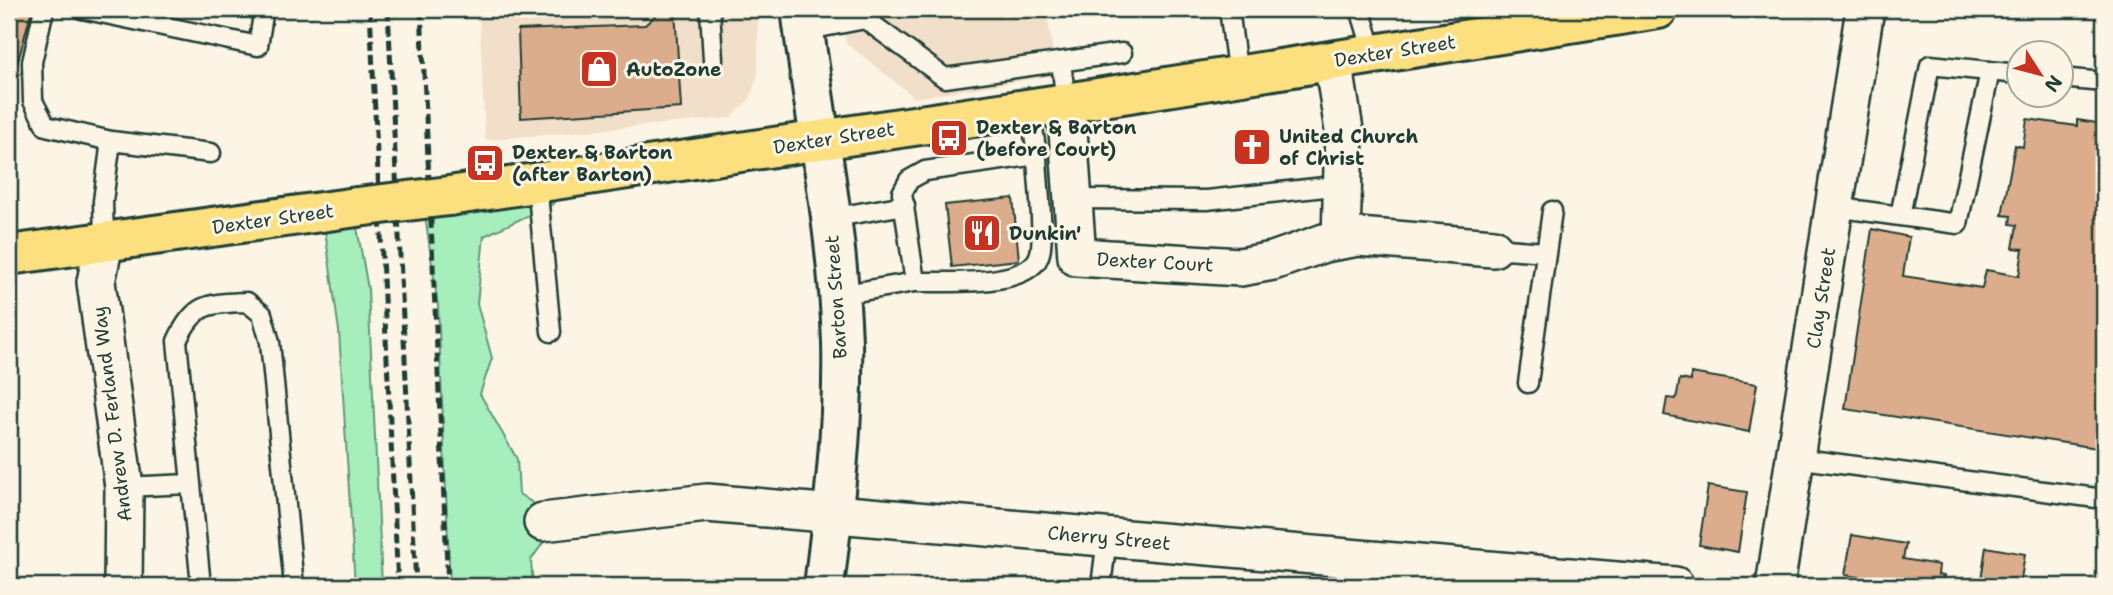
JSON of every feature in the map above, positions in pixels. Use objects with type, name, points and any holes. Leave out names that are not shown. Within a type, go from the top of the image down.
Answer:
[{"type":"main road","name":"Dexter Street","points":[[9,256],[537,183],[1374,55],[1615,12],[1658,9]]},
{"type":"main road","name":"Barton Street","points":[[802,20],[839,295],[841,414],[824,586]]},
{"type":"street","name":"Clay Street","points":[[1775,586],[1865,9]]},
{"type":"street","points":[[1333,61],[1344,130],[1341,239]]},
{"type":"street","name":"Dexter Court","points":[[1048,106],[1074,199],[1077,257],[1240,267],[1273,261],[1341,239],[1358,237],[1493,248]]},
{"type":"street","name":"Andrew D. Ferland Way","points":[[104,243],[96,282],[124,486],[123,586]]},
{"type":"street","name":"Cherry Street","points":[[543,522],[707,503],[833,512],[1527,580],[1675,586]]},
{"type":"lane","points":[[44,9],[32,62],[33,101],[47,126],[111,141],[211,153]]},
{"type":"lane","points":[[82,9],[258,46],[264,9]]},
{"type":"lane","points":[[710,9],[713,60]]},
{"type":"lane","points":[[1228,9],[1238,76]]},
{"type":"lane","points":[[1360,9],[1374,55]]},
{"type":"lane","points":[[802,20],[865,14],[945,78],[1122,53]]},
{"type":"lane","points":[[839,295],[915,282],[978,281],[1012,276],[1031,268],[1041,253],[1037,155],[1061,62]]},
{"type":"lane","points":[[1900,216],[1930,65],[2004,72]]},
{"type":"lane","points":[[1835,207],[1958,224],[1990,71]]},
{"type":"lane","points":[[2074,79],[2104,82]]},
{"type":"lane","points":[[104,243],[103,201],[111,141]]},
{"type":"lane","points":[[915,282],[902,193],[909,180],[925,171],[1037,155]]},
{"type":"lane","points":[[537,183],[551,332]]},
{"type":"lane","points":[[1074,199],[1207,200],[1343,185]]},
{"type":"lane","points":[[830,218],[905,205]]},
{"type":"lane","points":[[1528,383],[1552,211]]},
{"type":"lane","points":[[1493,248],[1545,252]]},
{"type":"lane","points":[[201,586],[188,484],[177,341],[187,319],[206,304],[247,302],[262,314],[270,342],[294,586]]},
{"type":"lane","points":[[1795,458],[2104,499]]},
{"type":"lane","points":[[124,486],[188,484]]},
{"type":"lane","points":[[1101,586],[1107,538]]},
{"type":"shaded area","points":[[479,9],[758,9],[758,74],[750,99],[731,118],[485,140]]},
{"type":"shaded area","points":[[842,9],[1046,9],[1057,75],[915,98],[846,43]]},
{"type":"green space","points":[[567,188],[553,204],[484,236],[477,304],[492,358],[480,394],[517,459],[519,494],[559,520],[531,560],[533,586],[450,586],[438,306],[422,194]]},
{"type":"green space","points":[[353,205],[368,289],[382,586],[355,586],[339,331],[323,216]]},
{"type":"building","points":[[9,9],[32,9],[9,95]]},
{"type":"building","name":"AutoZone","points":[[663,9],[675,9],[681,108],[521,118],[518,30],[645,25]]},
{"type":"building","points":[[1368,9],[1395,9],[1396,11],[1370,16]]},
{"type":"building","points":[[2027,119],[2077,126],[2077,120],[2104,124],[2104,449],[1845,409],[1872,229],[1909,237],[1903,276],[1982,288],[1986,270],[2019,276],[2023,249],[2013,248],[2017,225],[2010,224],[2011,216],[2002,215],[2015,145],[2023,147]]},
{"type":"building","name":"Dunkin'","points":[[1013,198],[1019,260],[952,267],[945,205]]},
{"type":"building","points":[[1691,373],[1757,384],[1749,432],[1664,415],[1667,398],[1676,399],[1680,379],[1691,381]]},
{"type":"building","points":[[1708,486],[1747,492],[1738,552],[1699,545]]},
{"type":"building","points":[[1852,535],[1906,544],[1903,559],[1939,565],[1938,575],[1944,576],[1943,586],[1872,586],[1873,579],[1845,575]]},
{"type":"building","points":[[1986,547],[2025,554],[2020,586],[1980,586]]},
{"type":"railway","points":[[370,9],[398,586]]},
{"type":"railway","points":[[388,9],[416,586]]},
{"type":"railway","points":[[421,9],[448,586]]},
{"type":"place","name":"AutoZone","points":[[599,69]]},
{"type":"place","name":"Dexter & Barton (before Court)","points":[[949,138]]},
{"type":"place","name":"United Church of Christ","points":[[1252,147]]},
{"type":"place","name":"Dexter & Barton (after Barton)","points":[[485,163]]},
{"type":"place","name":"Dunkin'","points":[[982,233]]}]
